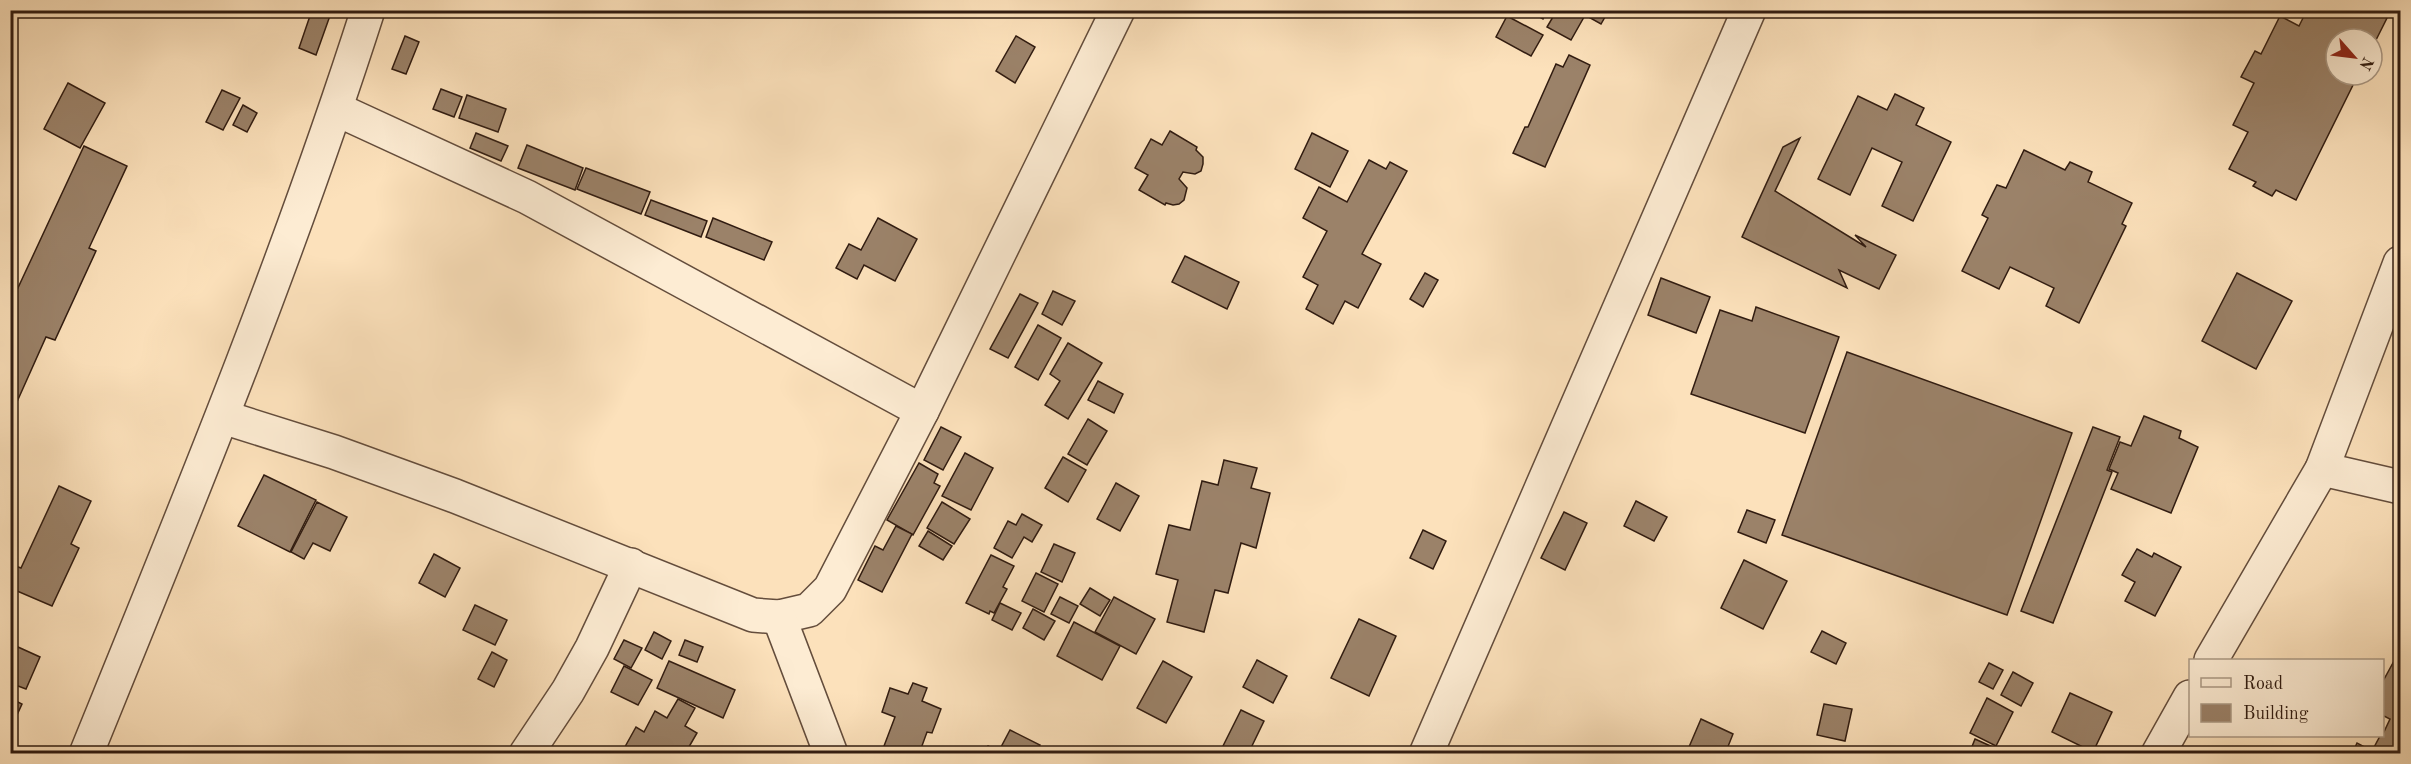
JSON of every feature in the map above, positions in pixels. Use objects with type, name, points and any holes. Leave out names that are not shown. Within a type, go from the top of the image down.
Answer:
[{"type":"street","points":[[86,753],[223,417],[336,109],[368,10]]},
{"type":"street","points":[[223,417],[334,452],[753,615],[779,617],[809,610],[830,589],[922,411],[1118,10]]},
{"type":"street","points":[[1426,753],[1749,10]]},
{"type":"street","points":[[336,109],[527,197],[922,411]]},
{"type":"street","points":[[2212,659],[2322,469],[2400,263]]},
{"type":"street","points":[[2322,469],[2400,487]]},
{"type":"street","points":[[526,753],[568,691],[631,566]]},
{"type":"street","points":[[779,617],[831,753]]},
{"type":"street","points":[[2158,753],[2189,699]]},
{"type":"building","points":[[312,10],[332,10],[316,55],[299,48]]},
{"type":"building","points":[[1527,10],[1547,10],[1543,19]]},
{"type":"building","points":[[1557,10],[1572,10],[1584,17],[1571,40],[1547,27]]},
{"type":"building","points":[[1576,10],[1609,10],[1601,24]]},
{"type":"building","points":[[2298,10],[2372,10],[2387,18],[2382,27],[2324,27],[2324,87],[2352,87],[2296,200],[2276,190],[2272,196],[2253,186],[2256,182],[2229,169],[2248,132],[2233,125],[2254,83],[2241,77],[2255,51],[2261,54],[2280,16],[2299,26],[2304,16]]},
{"type":"building","points":[[1507,16],[1543,35],[1531,56],[1496,37]]},
{"type":"building","points":[[405,36],[419,42],[406,74],[392,69]]},
{"type":"building","points":[[1016,36],[1035,47],[1015,83],[996,71]]},
{"type":"building","points":[[1569,55],[1590,65],[1545,167],[1513,153],[1525,127],[1528,127],[1556,64],[1563,67]]},
{"type":"building","points":[[68,83],[105,103],[80,148],[44,129]]},
{"type":"building","points":[[441,89],[462,97],[454,117],[433,109]]},
{"type":"building","points":[[222,90],[240,98],[223,130],[206,122]]},
{"type":"building","points":[[1895,94],[1924,108],[1916,125],[1951,142],[1913,221],[1882,206],[1902,162],[1872,148],[1850,195],[1818,179],[1858,96],[1887,110]]},
{"type":"building","points":[[467,95],[506,109],[498,132],[459,118]]},
{"type":"building","points":[[243,105],[257,113],[247,132],[233,125]]},
{"type":"building","points":[[1170,131],[1197,147],[1196,150],[1203,157],[1203,164],[1201,171],[1195,174],[1183,172],[1179,179],[1187,188],[1184,200],[1179,204],[1166,203],[1165,205],[1139,190],[1148,175],[1135,168],[1151,139],[1162,145]]},
{"type":"building","points":[[476,133],[508,146],[501,161],[470,148]]},
{"type":"building","points":[[1312,133],[1348,151],[1330,187],[1295,169]]},
{"type":"building","points":[[1800,138],[1775,191],[1866,247],[1855,235],[1896,255],[1879,289],[1839,270],[1847,288],[1742,237],[1783,147]]},
{"type":"building","points":[[527,145],[583,168],[575,190],[518,168]]},
{"type":"building","points":[[84,146],[127,166],[89,248],[96,251],[55,340],[46,337],[16,404],[10,401],[10,305]]},
{"type":"building","points":[[2024,150],[2065,170],[2070,162],[2092,172],[2088,182],[2132,203],[2122,224],[2126,226],[2079,323],[2046,306],[2054,288],[2010,267],[1999,289],[1962,271],[1988,218],[1982,215],[1997,185],[2006,188]]},
{"type":"building","points":[[1369,160],[1386,169],[1390,162],[1407,171],[1362,254],[1381,264],[1358,308],[1345,301],[1333,324],[1306,309],[1318,285],[1303,277],[1327,231],[1303,218],[1319,187],[1347,202]]},
{"type":"building","points":[[586,168],[650,192],[641,214],[577,189]]},
{"type":"building","points":[[651,200],[707,221],[701,237],[645,215]]},
{"type":"building","points":[[713,218],[772,242],[764,260],[706,237]]},
{"type":"building","points":[[878,218],[917,239],[895,281],[864,265],[857,279],[836,268],[849,244],[861,250]]},
{"type":"building","points":[[1185,256],[1239,282],[1227,309],[1172,282]]},
{"type":"building","points":[[1425,273],[1438,280],[1423,307],[1410,299]]},
{"type":"building","points":[[2237,273],[2292,301],[2256,369],[2202,341]]},
{"type":"building","points":[[1661,278],[1710,297],[1696,333],[1648,315]]},
{"type":"building","points":[[1053,291],[1075,301],[1062,325],[1042,314]]},
{"type":"building","points":[[1020,294],[1038,303],[1008,358],[990,349]]},
{"type":"building","points":[[1756,307],[1839,337],[1805,433],[1691,394],[1720,310],[1752,321]]},
{"type":"building","points":[[1038,325],[1061,338],[1038,380],[1015,367]]},
{"type":"building","points":[[1068,343],[1102,363],[1068,419],[1045,405],[1060,381],[1050,374]]},
{"type":"building","points":[[1847,352],[2072,433],[2007,615],[1782,535]]},
{"type":"building","points":[[1098,381],[1123,394],[1114,413],[1088,400]]},
{"type":"building","points":[[2144,416],[2181,431],[2179,438],[2198,447],[2171,513],[2111,489],[2118,473],[2109,469],[2120,442],[2131,446]]},
{"type":"building","points":[[1088,419],[1107,431],[1087,465],[1068,454]]},
{"type":"building","points":[[941,427],[961,437],[943,470],[924,460]]},
{"type":"building","points":[[2093,427],[2120,437],[2107,470],[2112,472],[2053,623],[2021,611]]},
{"type":"building","points":[[965,453],[993,468],[971,510],[942,496]]},
{"type":"building","points":[[1063,457],[1086,470],[1068,502],[1045,488]]},
{"type":"building","points":[[1224,460],[1257,468],[1251,488],[1270,493],[1256,548],[1241,543],[1228,593],[1215,590],[1204,632],[1167,622],[1178,580],[1156,574],[1169,525],[1190,530],[1202,481],[1218,485]]},
{"type":"building","points":[[919,463],[938,474],[934,483],[940,486],[913,535],[887,520]]},
{"type":"building","points":[[264,475],[316,500],[290,552],[238,526]]},
{"type":"building","points":[[1116,483],[1139,496],[1120,531],[1097,519]]},
{"type":"building","points":[[59,486],[91,501],[71,544],[79,548],[52,606],[10,588],[10,564],[21,568]]},
{"type":"building","points":[[1636,501],[1667,517],[1654,541],[1624,526]]},
{"type":"building","points":[[317,502],[347,517],[330,551],[313,543],[304,559],[291,552]]},
{"type":"building","points":[[942,502],[970,519],[954,544],[927,528]]},
{"type":"building","points":[[1747,510],[1775,520],[1766,543],[1738,532]]},
{"type":"building","points":[[1564,512],[1587,523],[1565,570],[1541,558]]},
{"type":"building","points":[[1022,514],[1042,525],[1032,542],[1024,537],[1012,558],[994,548],[1008,521],[1016,525]]},
{"type":"building","points":[[896,526],[912,534],[882,592],[858,580],[875,546],[883,550]]},
{"type":"building","points":[[1423,530],[1446,541],[1433,569],[1410,558]]},
{"type":"building","points":[[928,531],[952,546],[943,560],[919,546]]},
{"type":"building","points":[[1054,544],[1075,553],[1062,582],[1041,572]]},
{"type":"building","points":[[2137,549],[2152,557],[2154,553],[2181,567],[2155,616],[2125,601],[2135,582],[2122,575]]},
{"type":"building","points":[[434,554],[460,568],[445,597],[419,583]]},
{"type":"building","points":[[991,555],[1014,566],[1003,587],[1007,589],[994,613],[990,611],[989,614],[966,603]]},
{"type":"building","points":[[1744,560],[1787,581],[1763,629],[1721,608]]},
{"type":"building","points":[[1036,573],[1058,584],[1044,612],[1022,601]]},
{"type":"building","points":[[1090,588],[1110,600],[1100,616],[1080,604]]},
{"type":"building","points":[[1060,597],[1078,606],[1069,623],[1051,614]]},
{"type":"building","points":[[1114,597],[1155,619],[1136,654],[1095,632]]},
{"type":"building","points":[[1000,603],[1021,613],[1012,630],[992,620]]},
{"type":"building","points":[[475,605],[507,620],[495,645],[463,630]]},
{"type":"building","points":[[1033,609],[1055,621],[1044,640],[1023,628]]},
{"type":"building","points":[[1359,619],[1396,636],[1369,696],[1331,678]]},
{"type":"building","points":[[1074,622],[1120,646],[1102,680],[1057,656]]},
{"type":"building","points":[[1822,631],[1846,643],[1836,664],[1811,652]]},
{"type":"building","points":[[654,632],[671,641],[662,659],[645,650]]},
{"type":"building","points":[[624,640],[642,648],[631,668],[614,659]]},
{"type":"building","points":[[685,640],[703,647],[697,662],[679,655]]},
{"type":"building","points":[[18,647],[40,657],[26,689],[10,683],[10,663]]},
{"type":"building","points":[[2400,650],[2400,754],[2352,754],[2357,743],[2372,751],[2379,737],[2384,737],[2390,719],[2384,716],[2384,679]]},
{"type":"building","points":[[492,652],[507,660],[494,687],[478,679]]},
{"type":"building","points":[[1257,660],[1287,676],[1273,703],[1243,687]]},
{"type":"building","points":[[669,661],[735,690],[723,718],[657,688]]},
{"type":"building","points":[[1163,661],[1192,677],[1166,723],[1137,708]]},
{"type":"building","points":[[1989,663],[2003,670],[1993,689],[1979,682]]},
{"type":"building","points":[[624,666],[652,680],[638,705],[611,692]]},
{"type":"building","points":[[2013,672],[2033,683],[2021,706],[2001,695]]},
{"type":"building","points":[[913,683],[927,688],[922,701],[941,709],[932,733],[927,732],[919,754],[881,754],[895,717],[882,712],[890,688],[908,694]]},
{"type":"building","points":[[2070,693],[2112,712],[2093,752],[2052,732]]},
{"type":"building","points":[[10,698],[22,704],[10,730]]},
{"type":"building","points":[[1987,698],[2013,712],[1996,746],[1970,733]]},
{"type":"building","points":[[678,699],[695,708],[685,726],[697,733],[686,752],[688,754],[621,754],[636,727],[644,732],[655,711],[667,718]]},
{"type":"building","points":[[1824,704],[1852,709],[1845,741],[1817,735]]},
{"type":"building","points":[[1241,710],[1264,721],[1248,754],[1219,754]]},
{"type":"building","points":[[1701,719],[1733,734],[1725,754],[1686,754]]},
{"type":"building","points":[[1010,730],[1040,745],[1035,754],[1010,754],[1000,749]]},
{"type":"building","points":[[1975,739],[1997,749],[1995,754],[1969,754]]},
{"type":"building","points":[[988,746],[1003,754],[984,754]]},
{"type":"building","points":[[1669,747],[1683,754],[1667,754]]}]
